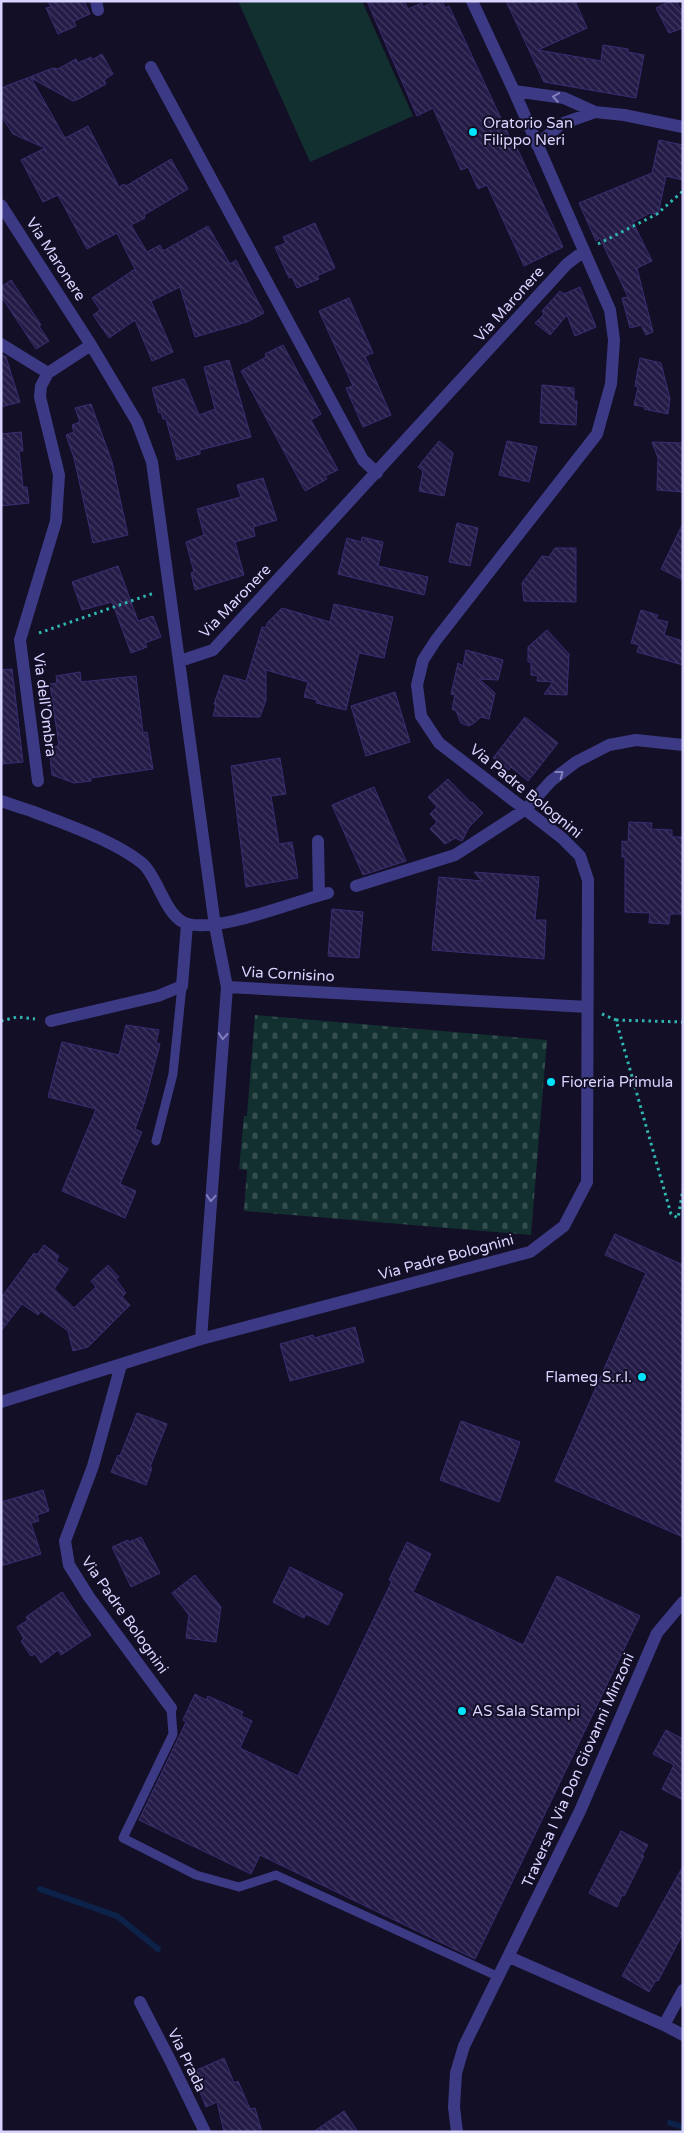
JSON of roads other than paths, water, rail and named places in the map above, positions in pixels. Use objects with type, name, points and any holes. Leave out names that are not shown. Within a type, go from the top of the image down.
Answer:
[{"type":"street","name":"Via Padre Bolognini","points":[[1,1402],[201,1339],[530,1252],[564,1226],[588,1182],[588,880],[580,856],[526,808],[477,774],[439,743],[421,716],[418,685],[423,660],[436,640],[597,434],[611,384],[614,340],[610,310],[514,91],[472,1]]},
{"type":"street","points":[[151,67],[363,460],[377,473]]},
{"type":"street","points":[[514,91],[564,98],[595,112],[624,114],[683,127]]},
{"type":"street","points":[[537,145],[561,124],[595,112]]},
{"type":"street","name":"Via Maronere","points":[[1,204],[91,345],[137,422],[152,462],[180,661],[213,650],[567,264],[584,252]]},
{"type":"street","points":[[1,344],[48,373],[91,345]]},
{"type":"street","name":"Via dell'Ombra","points":[[38,781],[20,640],[56,521],[58,476],[40,397],[41,386],[48,373]]},
{"type":"street","name":"Via Cornisino","points":[[180,661],[215,926],[227,987],[587,1007]]},
{"type":"street","points":[[356,886],[455,855],[526,808],[551,781],[570,767],[609,745],[636,740],[683,745]]},
{"type":"street","points":[[2,802],[33,811],[113,845],[144,865],[179,920],[187,924],[215,926],[323,894],[318,841]]},
{"type":"street","points":[[50,1021],[158,996],[182,986],[187,924]]},
{"type":"street","points":[[201,1339],[227,987]]},
{"type":"street","name":"Via Padre Bolognini","points":[[121,1365],[93,1466],[65,1541],[69,1565],[89,1597],[171,1708]]},
{"type":"street","name":"Traversa I Via Don Giovanni Minzoni","points":[[456,2132],[454,2107],[456,2073],[464,2046],[580,1811],[657,1633],[683,1602]]},
{"type":"street","points":[[509,1957],[683,2035]]},
{"type":"street","points":[[664,2025],[683,1990]]},
{"type":"street","name":"Via Prada","points":[[140,2002],[205,2132]]},
{"type":"lane","points":[[156,1141],[173,1074],[182,986]]},
{"type":"lane","points":[[171,1708],[173,1734],[123,1838],[196,1876],[239,1887],[276,1875],[499,1977]]},
{"type":"waterway","points":[[40,1889],[117,1916],[158,1949]]},
{"type":"waterway","points":[[670,2123],[683,2127]]},
{"type":"place","name":"Oratorio San Filippo Neri","points":[[473,132]]},
{"type":"place","name":"Fioreria Primula","points":[[551,1082]]},
{"type":"place","name":"Flameg S.r.l.","points":[[642,1377]]},
{"type":"place","name":"AS Sala Stampi","points":[[462,1711]]}]
